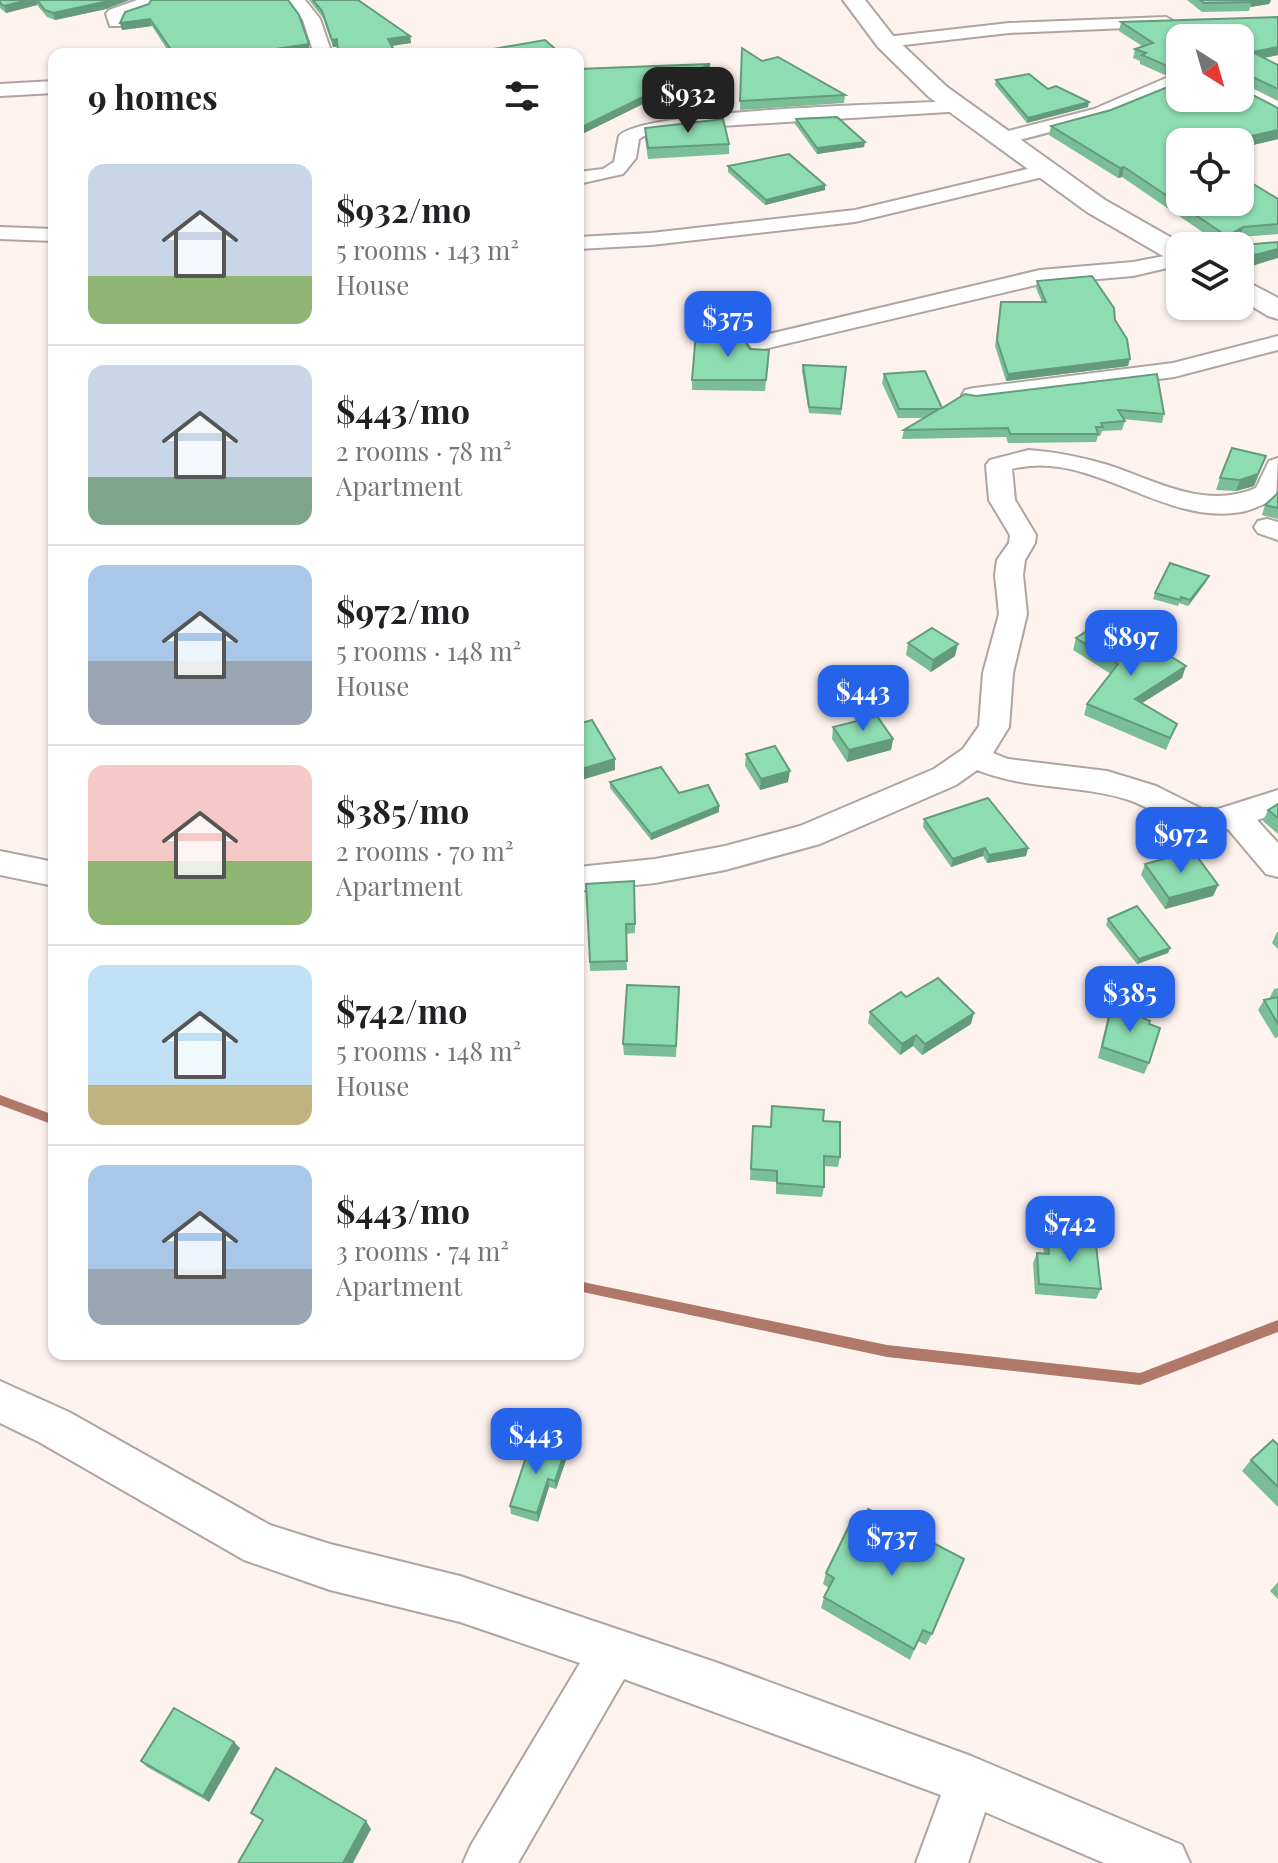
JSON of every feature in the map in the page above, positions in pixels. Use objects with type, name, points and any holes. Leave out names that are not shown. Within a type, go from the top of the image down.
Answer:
[{"type":"street","points":[[116,22],[115,14],[144,4],[145,0]]},
{"type":"street","points":[[296,0],[316,29],[315,36],[320,48]]},
{"type":"street","points":[[854,0],[905,63],[957,107],[1096,206],[1166,248]]},
{"type":"street","points":[[886,42],[1009,28],[1180,22]]},
{"type":"street","points":[[1000,139],[1101,113],[1166,84]]},
{"type":"street","points":[[0,90],[48,87]]},
{"type":"street","points":[[1254,96],[1278,109]]},
{"type":"street","points":[[584,177],[610,173],[624,165],[629,158],[629,136],[639,131],[734,119],[957,107]]},
{"type":"street","points":[[584,243],[651,239],[855,216],[1044,171]]},
{"type":"street","points":[[0,233],[48,235]]},
{"type":"street","points":[[760,343],[1040,277],[1133,269],[1166,260]]},
{"type":"street","points":[[1254,295],[1278,310]]},
{"type":"street","points":[[974,395],[1174,370],[1278,343]]},
{"type":"street","points":[[584,878],[655,871],[725,858],[809,836],[945,777],[974,757],[994,727],[998,673],[1013,614],[1009,575],[1011,560],[1022,543],[1023,535],[1002,500],[999,465],[1010,459],[1038,458],[1097,469],[1182,498],[1223,508],[1242,507],[1267,493],[1278,466]]},
{"type":"street","points":[[974,757],[1004,769],[1062,775],[1120,786],[1145,794],[1198,821],[1219,820],[1278,801]]},
{"type":"street","points":[[1235,816],[1278,865]]},
{"type":"street","points":[[0,863],[48,873]]},
{"type":"street","points":[[0,1401],[54,1427],[260,1544],[330,1567],[460,1599],[614,1651],[971,1781],[1164,1863]]},
{"type":"street","points":[[489,1863],[614,1651]]},
{"type":"street","points":[[942,1863],[971,1781]]},
{"type":"building","points":[[0,0],[28,0],[4,6]]},
{"type":"building","points":[[37,0],[110,0],[53,13],[45,10]]},
{"type":"building","points":[[151,0],[288,0],[299,15],[309,44],[282,48],[170,48],[150,19],[120,23],[125,12],[149,4]]},
{"type":"building","points":[[313,0],[358,0],[410,36],[388,39],[393,48],[338,48],[337,39],[332,40],[322,11]]},
{"type":"building","points":[[1200,0],[1249,0],[1252,2],[1204,3]]},
{"type":"building","points":[[1278,17],[1278,47],[1254,52],[1254,24],[1166,24],[1166,66],[1135,49],[1153,43],[1121,22]]},
{"type":"building","points":[[545,40],[554,48],[499,48]]},
{"type":"building","points":[[742,48],[762,61],[778,57],[845,95],[740,101]]},
{"type":"building","points":[[1254,53],[1278,65],[1278,89],[1254,78]]},
{"type":"building","points":[[710,64],[584,126],[584,69]]},
{"type":"building","points":[[1029,74],[1048,89],[1056,86],[1089,102],[1028,118],[996,80]]},
{"type":"building","points":[[1166,88],[1166,112],[1254,112],[1254,96],[1278,108],[1278,130],[1254,136],[1254,128],[1166,128],[1166,195],[1124,167],[1120,168],[1051,126],[1111,110]]},
{"type":"building","points":[[837,117],[865,142],[817,148],[796,119]]},
{"type":"building","points":[[723,119],[729,144],[648,148],[645,128]]},
{"type":"building","points":[[789,154],[825,185],[766,200],[728,166]]},
{"type":"building","points":[[1254,184],[1278,199],[1278,224],[1221,232],[1197,216],[1254,216]]},
{"type":"building","points":[[1278,242],[1278,249],[1255,255],[1254,244]]},
{"type":"building","points":[[1092,276],[1114,308],[1115,320],[1127,339],[1130,359],[1008,374],[997,340],[1001,302],[1046,302],[1037,281]]},
{"type":"building","points":[[696,332],[740,334],[750,349],[769,350],[766,380],[692,380]]},
{"type":"building","points":[[803,365],[846,367],[841,409],[809,407]]},
{"type":"building","points":[[925,371],[942,408],[965,394],[976,396],[1157,374],[1164,414],[1118,410],[1125,421],[1101,423],[1103,427],[1096,427],[1098,434],[1010,434],[1008,428],[904,430],[939,409],[899,409],[884,374]]},
{"type":"building","points":[[1232,448],[1266,456],[1258,474],[1240,480],[1220,478]]},
{"type":"building","points":[[1278,493],[1278,508],[1265,505]]},
{"type":"building","points":[[1170,563],[1209,576],[1190,600],[1155,593]]},
{"type":"building","points":[[1101,622],[1147,651],[1154,646],[1186,666],[1135,699],[1177,724],[1170,738],[1087,704],[1118,664],[1076,638]]},
{"type":"building","points":[[932,628],[958,644],[933,660],[908,643]]},
{"type":"building","points":[[877,716],[893,739],[849,750],[833,727]]},
{"type":"building","points":[[592,720],[615,759],[584,768],[584,722]]},
{"type":"building","points":[[775,746],[790,771],[761,779],[746,754]]},
{"type":"building","points":[[661,767],[679,793],[708,785],[719,806],[651,834],[610,782]]},
{"type":"building","points":[[988,798],[1028,848],[989,855],[985,848],[953,859],[924,819]]},
{"type":"building","points":[[1278,804],[1278,818],[1268,810]]},
{"type":"building","points":[[1193,851],[1218,885],[1169,898],[1145,864]]},
{"type":"building","points":[[634,881],[635,924],[626,924],[627,961],[590,962],[586,884]]},
{"type":"building","points":[[1137,906],[1170,948],[1139,959],[1108,919]]},
{"type":"building","points":[[938,978],[974,1013],[925,1044],[916,1035],[902,1044],[870,1012],[901,992],[906,997]]},
{"type":"building","points":[[627,985],[679,987],[676,1046],[623,1044]]},
{"type":"building","points":[[1278,997],[1278,1024],[1264,1000]]},
{"type":"building","points":[[1112,1005],[1145,1015],[1143,1018],[1150,1021],[1149,1024],[1160,1028],[1149,1063],[1102,1047]]},
{"type":"building","points":[[772,1106],[824,1110],[823,1121],[840,1122],[840,1157],[824,1156],[824,1187],[777,1183],[777,1171],[751,1169],[753,1126],[771,1127]]},
{"type":"building","points":[[1047,1237],[1091,1241],[1092,1245],[1096,1245],[1101,1289],[1039,1284],[1037,1253],[1049,1254]]},
{"type":"building","points":[[1273,1440],[1278,1445],[1278,1487],[1251,1460]]},
{"type":"building","points":[[531,1442],[565,1451],[555,1481],[548,1479],[537,1513],[510,1506]]},
{"type":"building","points":[[868,1509],[964,1559],[932,1634],[923,1630],[914,1649],[824,1597],[834,1578],[826,1573],[851,1522],[859,1526]]},
{"type":"building","points":[[174,1708],[234,1742],[203,1796],[141,1761]]},
{"type":"building","points":[[276,1768],[366,1821],[343,1863],[238,1863],[263,1820],[251,1813]]},
{"type":"waterway","points":[[0,1100],[48,1118]]},
{"type":"waterway","points":[[584,1287],[887,1351],[1140,1379],[1278,1326]]}]
